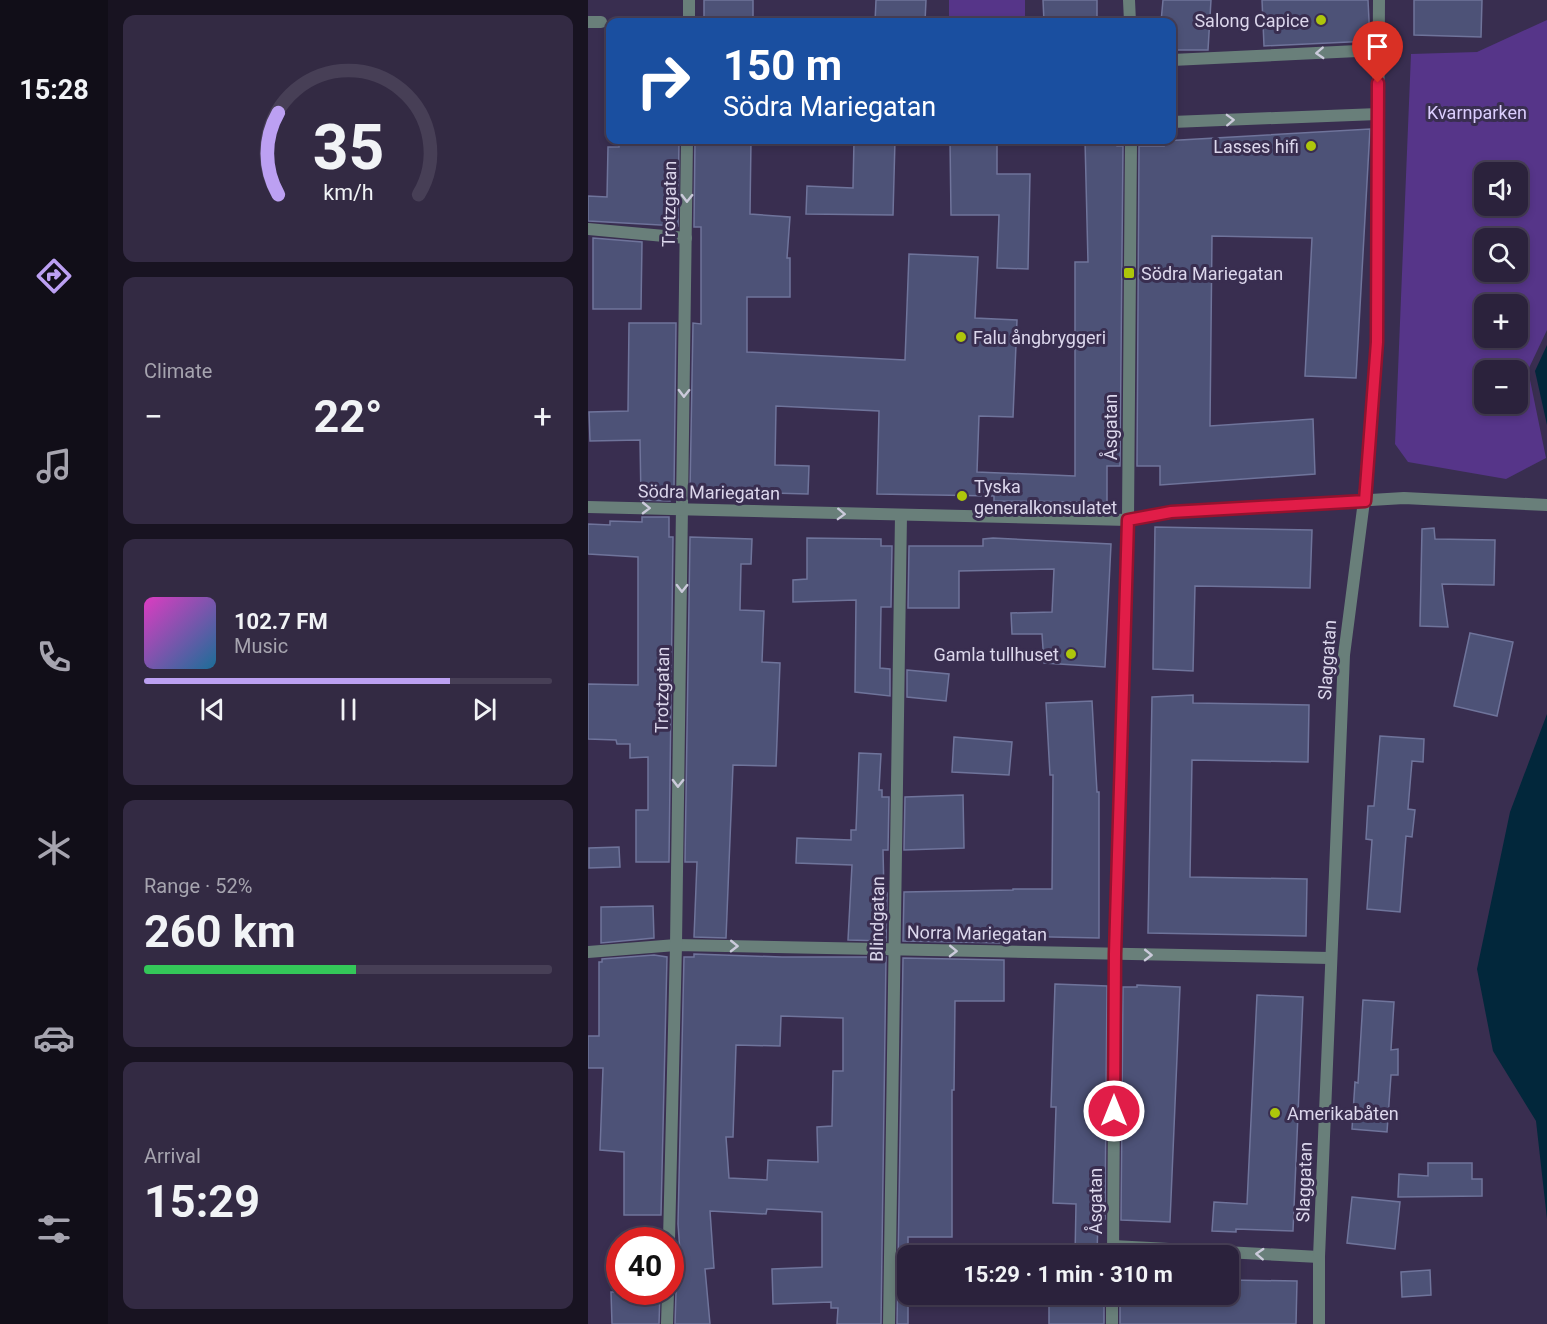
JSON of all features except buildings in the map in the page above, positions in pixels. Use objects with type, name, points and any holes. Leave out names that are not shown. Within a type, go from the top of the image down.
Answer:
[{"type":"street","points":[[688,18],[689,0]]},
{"type":"street","points":[[1130,0],[1130,18]]},
{"type":"street","name":"Slaggatan","points":[[1319,1324],[1319,1257],[1330,958],[1344,655],[1365,501],[1377,342],[1379,0]]},
{"type":"street","points":[[1176,60],[1378,50]]},
{"type":"street","points":[[1176,122],[1378,114]]},
{"type":"street","name":"Trotzgatan","points":[[669,1227],[676,945],[687,144]]},
{"type":"street","name":"Åsgatan","points":[[1113,1245],[1115,954],[1128,520],[1131,144]]},
{"type":"street","points":[[588,230],[686,238]]},
{"type":"street","name":"Södra Mariegatan","points":[[588,507],[1128,520],[1162,514],[1404,498],[1547,505]]},
{"type":"street","name":"Blindgatan","points":[[889,1324],[901,515]]},
{"type":"street","name":"Norra Mariegatan","points":[[588,952],[676,945],[1330,958]]},
{"type":"street","points":[[1239,1255],[1319,1257]]},
{"type":"street","points":[[667,1324],[668,1305]]},
{"type":"street","points":[[1112,1305],[1112,1324]]},
{"type":"green space","points":[[949,0],[1025,0],[1025,18],[949,18]]},
{"type":"green space","name":"Kvarnparken","points":[[1547,20],[1547,330],[1528,370],[1546,458],[1506,479],[1408,462],[1395,444],[1411,54],[1477,52]]},
{"type":"water","points":[[1547,345],[1547,425],[1535,371]]},
{"type":"water","points":[[1547,714],[1547,1219],[1536,1121],[1493,1051],[1477,969],[1510,812]]},
{"type":"place","name":"Salong Capice","points":[[1321,20]]},
{"type":"place","name":"Lasses hifi","points":[[1311,146]]},
{"type":"place","name":"Södra Mariegatan","points":[[1129,273]]},
{"type":"place","name":"Falu ångbryggeri","points":[[961,337]]},
{"type":"place","name":"Tyska generalkonsulatet","points":[[962,496]]},
{"type":"place","name":"Gamla tullhuset","points":[[1071,654]]},
{"type":"place","name":"Amerikabåten","points":[[1275,1113]]},
{"type":"route","points":[[1114,1111],[1115,954],[1128,520],[1171,512],[1365,501],[1377,342],[1378,83]]}]
